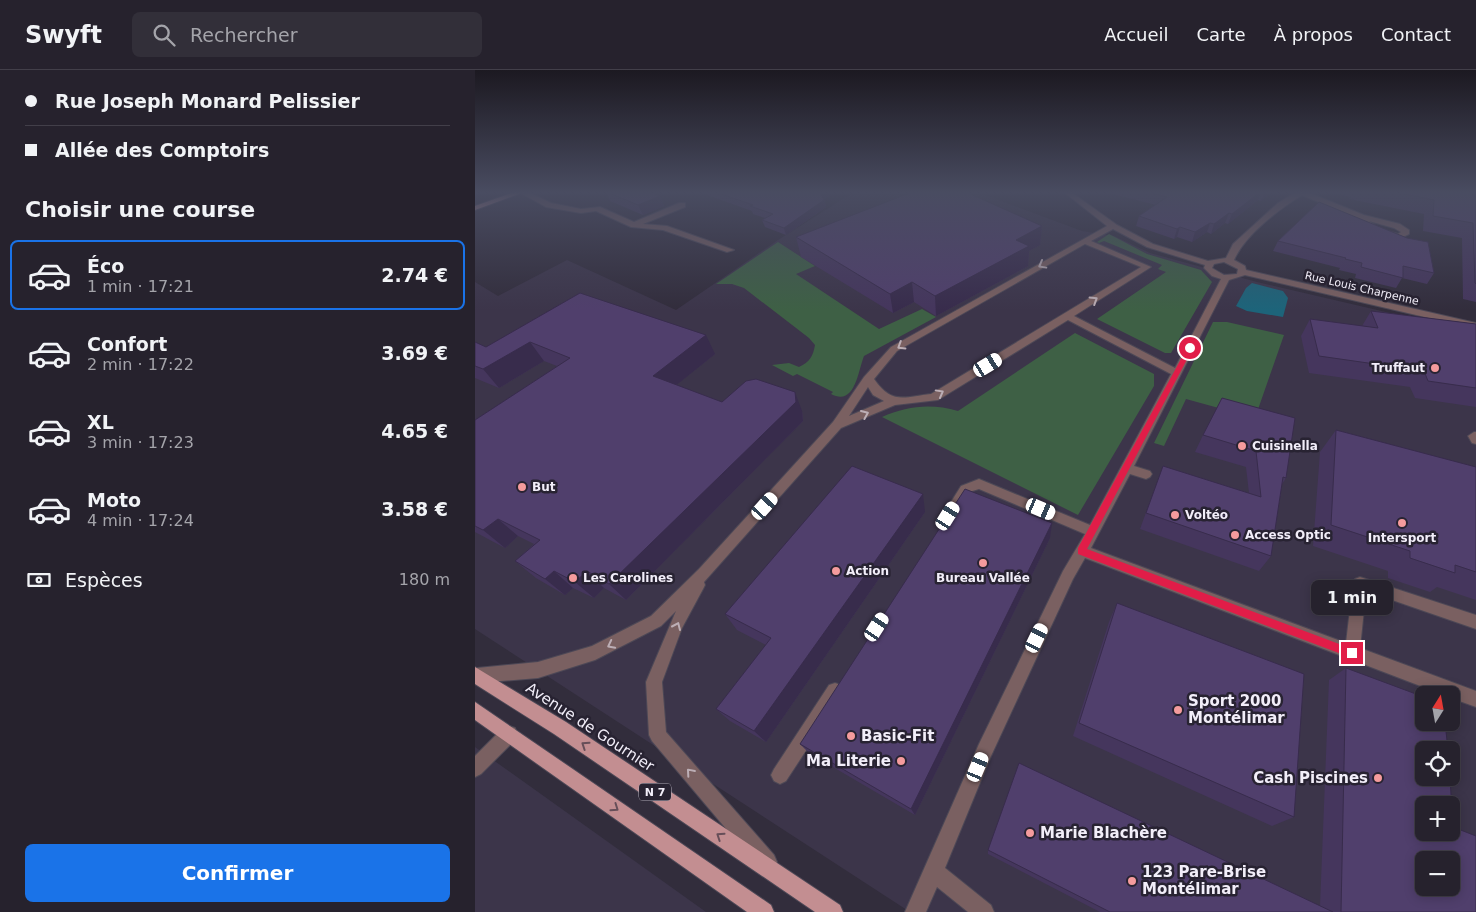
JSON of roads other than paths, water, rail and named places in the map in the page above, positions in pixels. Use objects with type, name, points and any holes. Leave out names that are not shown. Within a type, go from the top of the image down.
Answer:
[{"type":"main road","name":"Avenue de Gournier","points":[[476,676],[560,728],[833,912]]},
{"type":"main road","points":[[475,710],[764,912]]},
{"type":"street","points":[[674,231],[730,250]]},
{"type":"street","points":[[476,676],[538,670],[595,653],[656,621],[704,573],[837,425],[868,379],[894,349],[1103,231]]},
{"type":"street","points":[[1122,231],[1141,242],[1169,253],[1209,264],[1218,260],[1229,261],[1239,265],[1243,272],[1236,277],[1225,277],[1211,271],[1209,264]]},
{"type":"street","points":[[1229,261],[1236,246],[1252,231]]},
{"type":"street","points":[[1380,231],[1389,236],[1399,237],[1405,231]]},
{"type":"street","points":[[837,425],[893,402],[934,398],[1147,267],[1084,241]]},
{"type":"street","name":"Rue Louis Charpenne","points":[[1243,272],[1476,326]]},
{"type":"street","points":[[915,912],[934,872],[989,741],[1055,601],[1223,286],[1225,277]]},
{"type":"street","points":[[1068,316],[1177,372]]},
{"type":"street","points":[[868,379],[877,392],[893,402]]},
{"type":"street","points":[[1126,468],[1146,474]]},
{"type":"street","points":[[950,514],[965,490],[979,484],[1093,532]]},
{"type":"street","points":[[1081,551],[1476,699]]},
{"type":"street","points":[[704,573],[676,625],[655,682],[658,735],[779,875]]},
{"type":"street","points":[[1352,653],[1360,583],[1476,622]]},
{"type":"street","points":[[780,775],[844,677]]},
{"type":"street","points":[[475,768],[509,734]]},
{"type":"street","points":[[934,872],[984,912]]},
{"type":"water","points":[[1252,283],[1283,291],[1288,298],[1283,317],[1247,311],[1236,306],[1246,288]]},
{"type":"place","name":"Truffaut","points":[[1435,368]]},
{"type":"place","name":"Cuisinella","points":[[1242,446]]},
{"type":"place","name":"But","points":[[522,487]]},
{"type":"place","name":"Voltéo","points":[[1175,515]]},
{"type":"place","name":"Intersport","points":[[1402,523]]},
{"type":"place","name":"Access Optic","points":[[1235,535]]},
{"type":"place","name":"Bureau Vallée","points":[[983,563]]},
{"type":"place","name":"Action","points":[[836,571]]},
{"type":"place","name":"Les Carolines","points":[[573,578]]},
{"type":"place","name":"Sport 2000 Montélimar","points":[[1178,710]]},
{"type":"place","name":"Basic-Fit","points":[[851,736]]},
{"type":"place","name":"Ma Literie","points":[[901,761]]},
{"type":"place","name":"Cash Piscines","points":[[1378,778]]},
{"type":"place","name":"Marie Blachère","points":[[1030,833]]},
{"type":"place","name":"123 Pare-Brise Montélimar","points":[[1132,881]]}]
